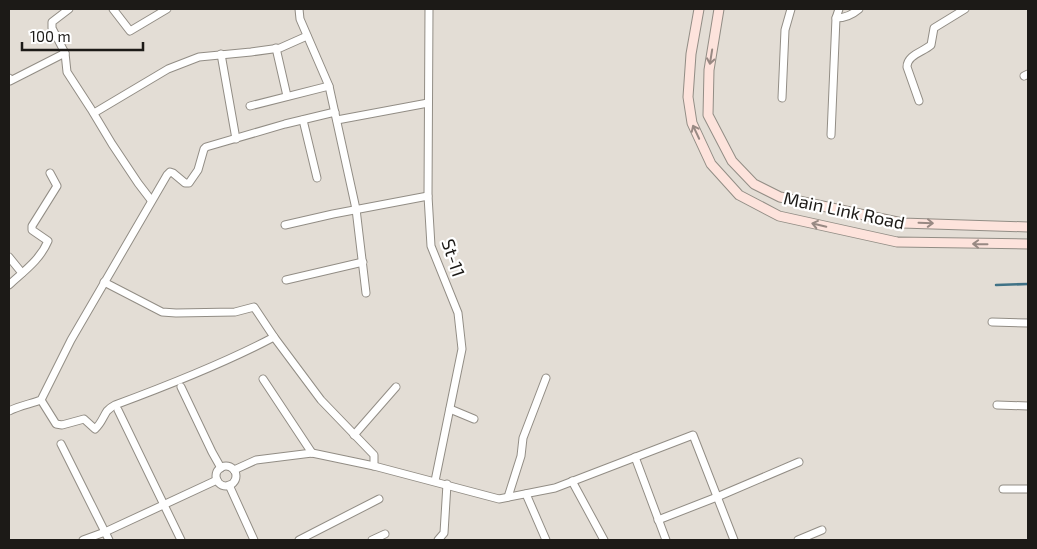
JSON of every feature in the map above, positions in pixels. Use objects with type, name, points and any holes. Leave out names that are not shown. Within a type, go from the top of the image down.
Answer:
[{"type":"street","points":[[69,9],[52,22],[52,28],[65,53],[67,72],[112,144],[138,183],[152,200]]},
{"type":"street","points":[[113,9],[130,31],[167,9]]},
{"type":"street","points":[[299,9],[300,19],[329,86],[356,209],[366,293]]},
{"type":"street","name":"St-11","points":[[429,9],[428,196],[431,246],[458,313],[462,349],[435,481]]},
{"type":"street","name":"Main Link Road","points":[[699,9],[691,54],[688,97],[692,122],[711,164],[739,195],[779,216],[897,242],[1028,244]]},
{"type":"street","name":"Main Link Road","points":[[719,9],[709,70],[708,115],[732,161],[754,184],[780,197],[902,222],[1028,227]]},
{"type":"street","points":[[782,98],[785,30],[791,9]]},
{"type":"street","points":[[831,135],[836,18],[839,9]]},
{"type":"street","points":[[836,18],[845,18],[860,9]]},
{"type":"street","points":[[919,101],[907,67],[909,59],[931,45],[934,28],[965,9]]},
{"type":"street","points":[[94,113],[168,70],[199,57],[276,48],[307,36]]},
{"type":"street","points":[[276,48],[288,96]]},
{"type":"street","points":[[9,78],[10,81],[65,53]]},
{"type":"street","points":[[221,54],[236,139]]},
{"type":"street","points":[[250,106],[329,86]]},
{"type":"street","points":[[9,411],[41,400],[71,340],[170,172],[185,183],[189,183],[198,170],[206,147],[303,120],[428,103]]},
{"type":"street","points":[[303,120],[317,178]]},
{"type":"street","points":[[9,284],[37,260],[48,241],[32,230],[32,226],[57,186],[50,173]]},
{"type":"street","points":[[286,225],[356,209],[428,196]]},
{"type":"street","points":[[9,257],[22,273]]},
{"type":"street","points":[[286,280],[363,262]]},
{"type":"street","points":[[104,282],[162,312],[235,312],[254,307],[321,400],[374,455],[374,466]]},
{"type":"street","points":[[992,322],[1028,323]]},
{"type":"street","points":[[41,400],[56,424],[62,425],[84,419],[95,429],[108,410],[115,405],[192,376],[274,337]]},
{"type":"street","points":[[508,497],[521,456],[523,438],[546,378]]},
{"type":"street","points":[[263,379],[312,453]]},
{"type":"street","points":[[181,387],[221,468]]},
{"type":"street","points":[[354,435],[396,387]]},
{"type":"street","points":[[997,405],[1028,406]]},
{"type":"street","points":[[450,409],[474,419]]},
{"type":"street","points":[[118,410],[181,540]]},
{"type":"street","points":[[234,470],[256,460],[312,453],[435,481],[499,499],[555,488],[693,435],[734,540]]},
{"type":"street","points":[[61,444],[109,540]]},
{"type":"street","points":[[635,457],[666,540]]},
{"type":"street","points":[[658,520],[799,462]]},
{"type":"street","points":[[217,480],[217,473],[221,468],[226,466],[234,470]]},
{"type":"street","points":[[217,480],[223,485],[232,484],[235,479],[234,470]]},
{"type":"street","points":[[84,540],[217,480]]},
{"type":"street","points":[[572,482],[604,540]]},
{"type":"street","points":[[438,540],[444,533],[447,484]]},
{"type":"street","points":[[229,485],[254,540]]},
{"type":"street","points":[[1003,489],[1028,490]]},
{"type":"street","points":[[526,494],[546,540]]},
{"type":"street","points":[[299,540],[379,499]]},
{"type":"street","points":[[798,540],[822,530]]},
{"type":"street","points":[[372,540],[385,534]]},
{"type":"waterway","points":[[996,285],[1028,284]]}]
